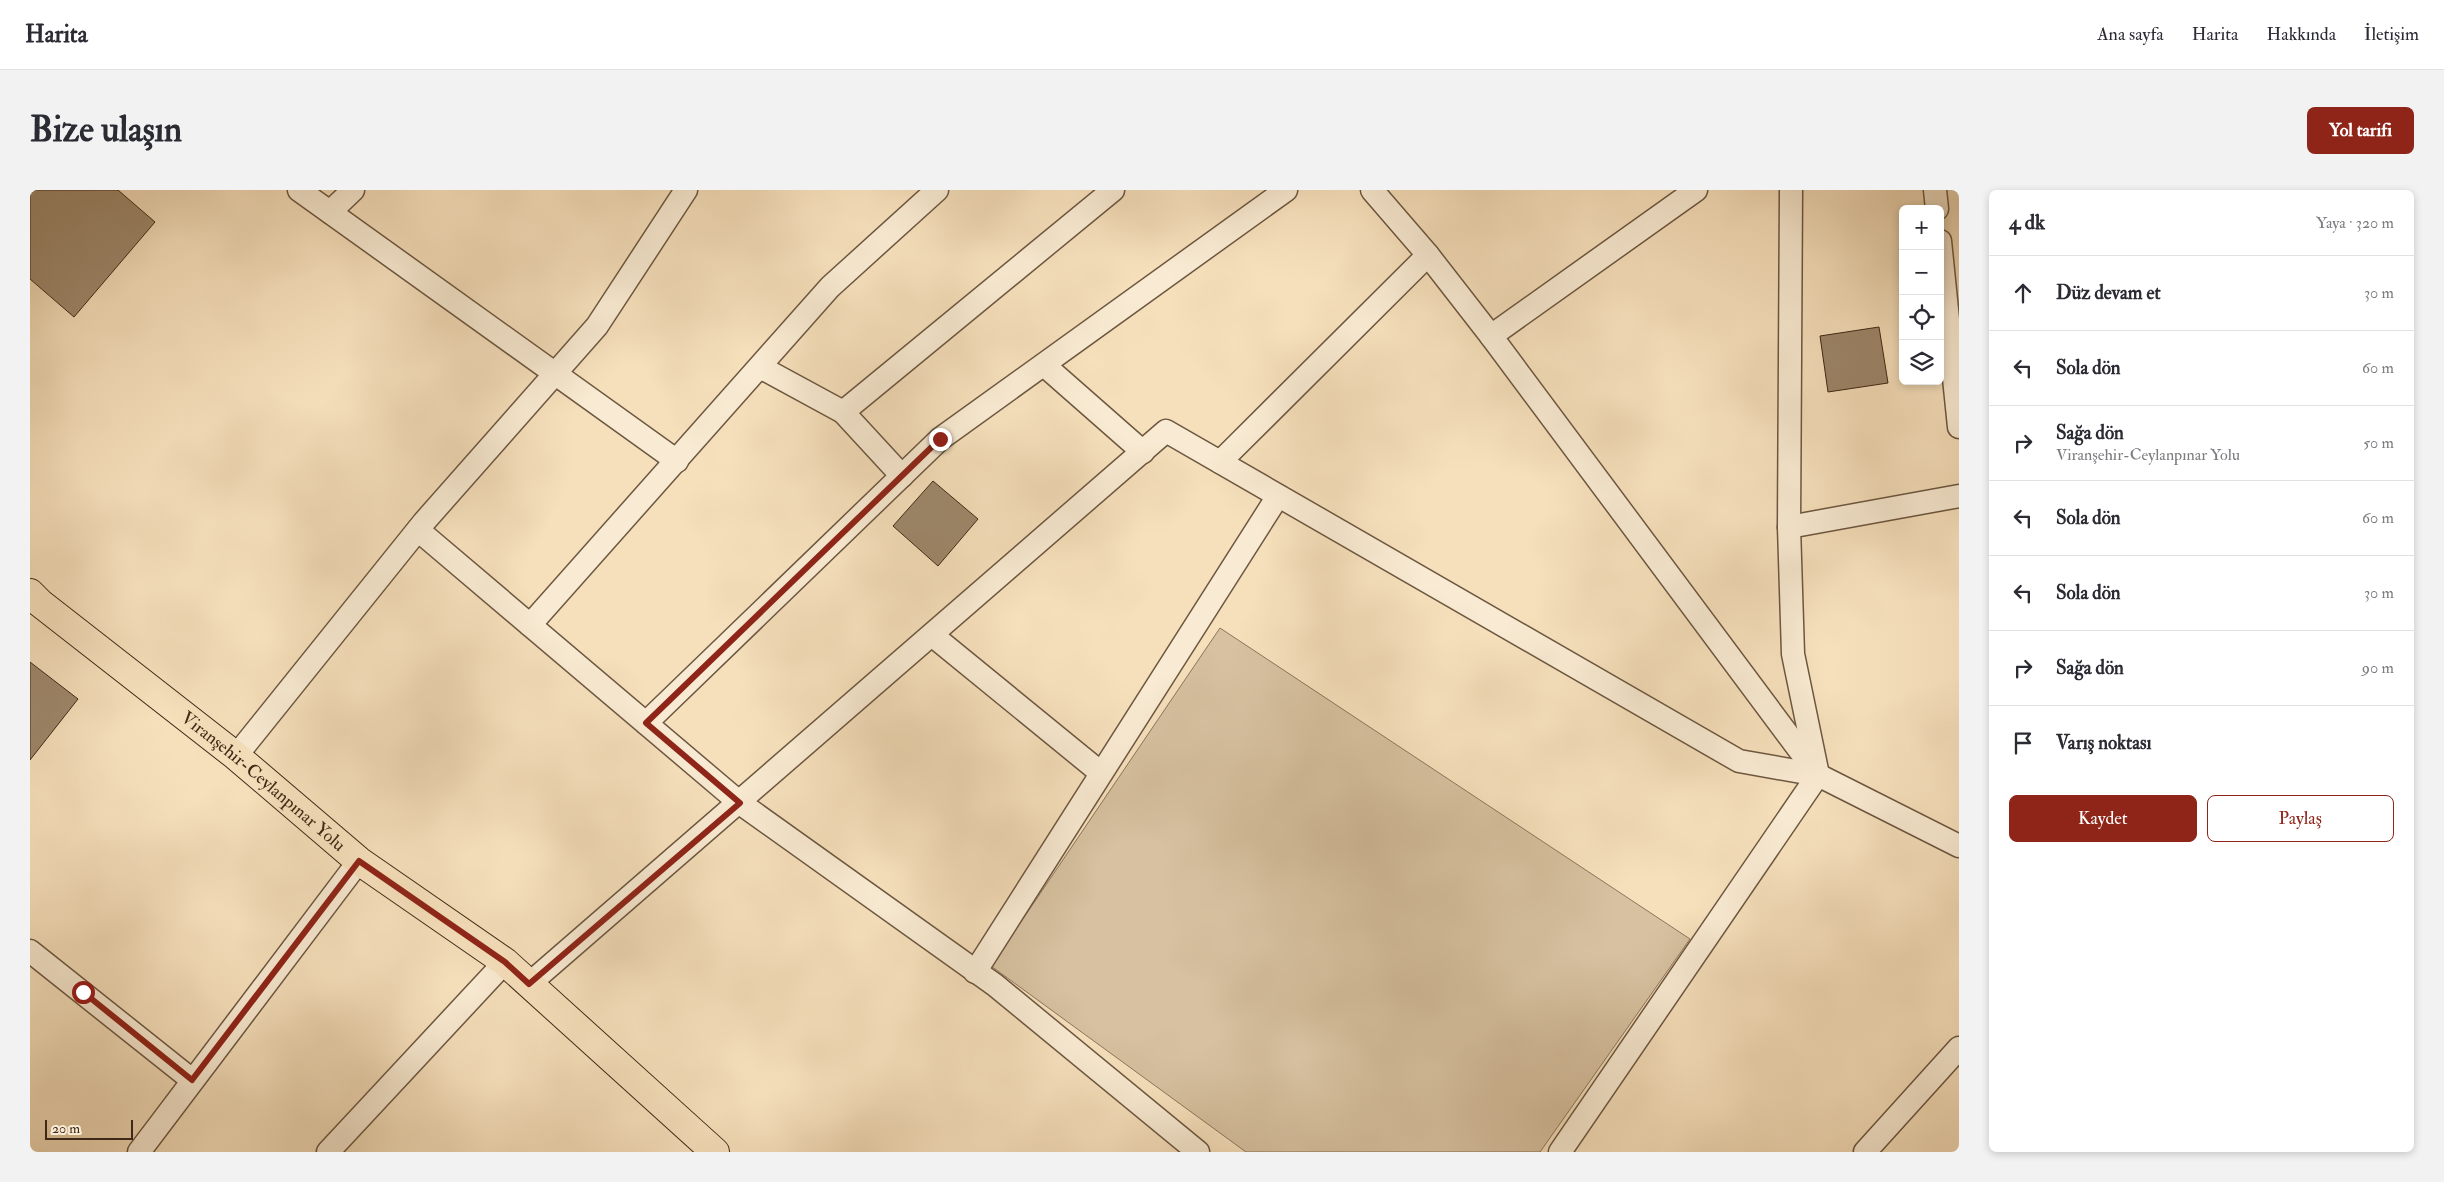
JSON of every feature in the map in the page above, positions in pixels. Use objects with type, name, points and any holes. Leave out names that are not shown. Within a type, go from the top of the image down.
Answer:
[{"type":"main road","name":"Viranşehir-Ceylanpınar Yolu","points":[[33,598],[236,756],[359,861],[505,962],[715,1152]]},
{"type":"street","points":[[299,190],[677,461]]},
{"type":"street","points":[[330,212],[353,190]]},
{"type":"street","points":[[236,756],[418,530],[597,326],[686,190]]},
{"type":"street","points":[[843,412],[1113,190]]},
{"type":"street","points":[[646,723],[940,439],[1286,190]]},
{"type":"street","points":[[1372,190],[1428,255],[1491,336],[1818,775]]},
{"type":"street","points":[[1491,336],[1696,190]]},
{"type":"street","points":[[1560,1152],[1818,775],[1793,654],[1788,527],[1791,190]]},
{"type":"street","points":[[1935,190],[1937,205]]},
{"type":"street","points":[[530,625],[830,287],[926,193]]},
{"type":"street","points":[[1941,250],[1959,427]]},
{"type":"street","points":[[1220,462],[1428,255]]},
{"type":"street","points":[[1044,365],[1143,452]]},
{"type":"street","points":[[760,367],[843,412],[902,476]]},
{"type":"street","points":[[529,984],[740,803],[1166,431],[1739,761],[1818,775],[1959,846]]},
{"type":"street","points":[[976,972],[1278,496]]},
{"type":"street","points":[[1788,527],[1959,496]]},
{"type":"street","points":[[418,530],[740,803],[976,972],[1198,1152]]},
{"type":"street","points":[[932,635],[1102,773]]},
{"type":"street","points":[[139,1152],[359,861]]},
{"type":"street","points":[[30,952],[192,1080]]},
{"type":"street","points":[[328,1152],[505,962]]},
{"type":"street","points":[[1865,1152],[1959,1048]]},
{"type":"shaded area","points":[[1220,628],[1690,939],[1540,1152],[1246,1152],[991,966]]},
{"type":"building","points":[[30,190],[118,190],[155,222],[74,317],[30,279]]},
{"type":"building","points":[[1879,327],[1888,383],[1828,392],[1820,336]]},
{"type":"building","points":[[933,481],[978,519],[938,566],[893,526]]},
{"type":"building","points":[[30,662],[78,699],[30,760]]},
{"type":"route","points":[[83,992],[192,1080],[359,861],[505,962],[529,984],[740,803],[646,723],[940,439]]}]
